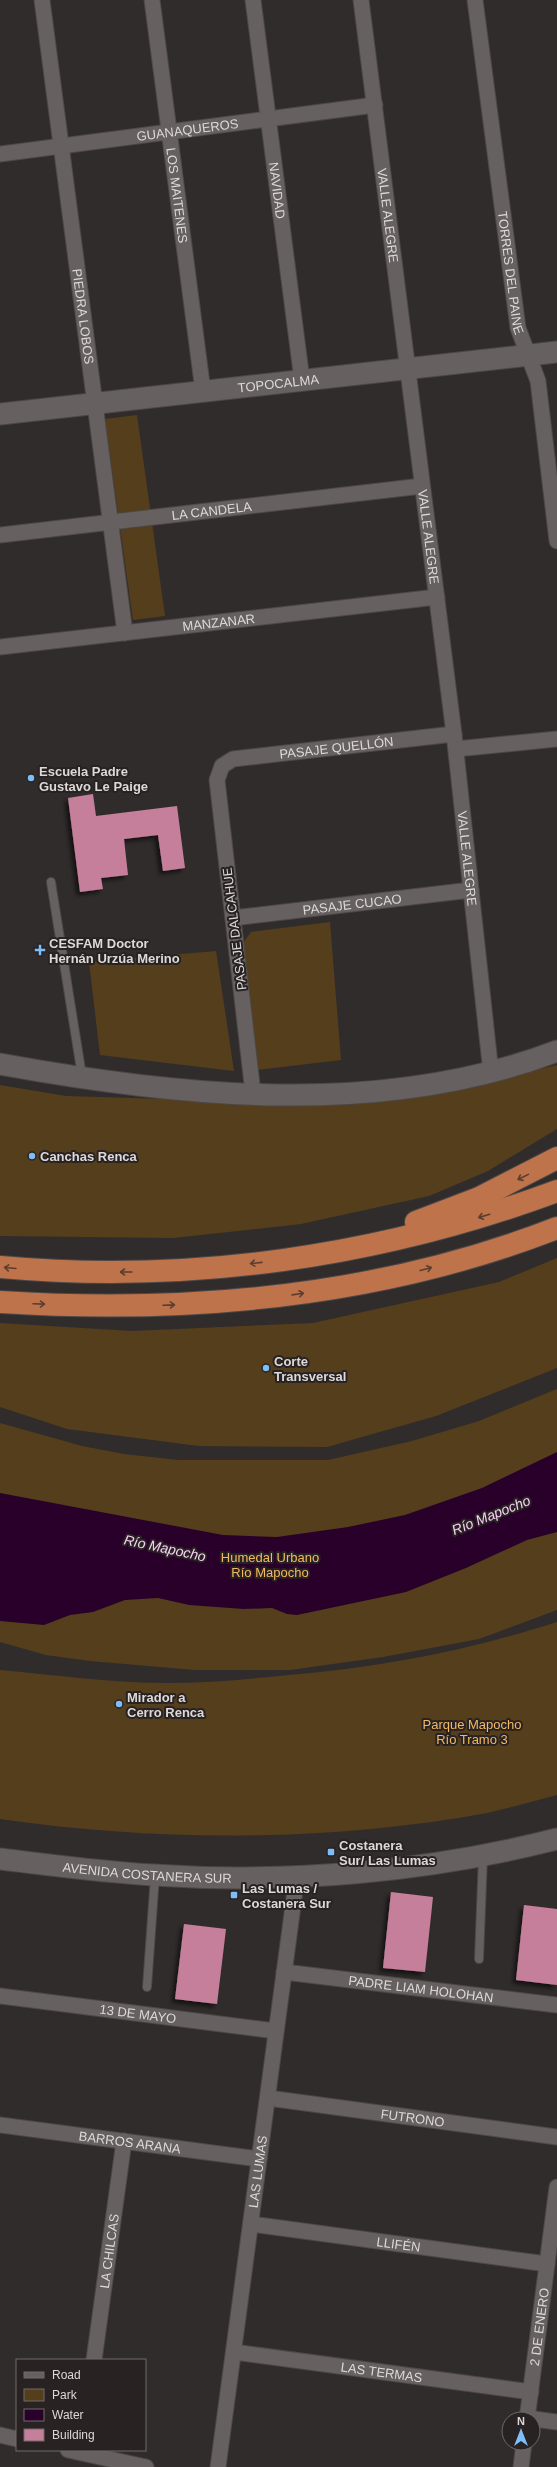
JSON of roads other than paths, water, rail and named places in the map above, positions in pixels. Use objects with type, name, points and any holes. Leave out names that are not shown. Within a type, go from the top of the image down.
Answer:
[{"type":"highway","points":[[350,1250],[479,1198],[557,1158]]},
{"type":"highway","points":[[0,1267],[102,1272],[191,1270],[279,1261],[350,1250],[436,1230],[498,1212],[557,1191]]},
{"type":"highway","points":[[0,1302],[125,1306],[217,1302],[283,1296],[353,1285],[413,1272],[478,1255],[557,1228]]},
{"type":"street","name":"PIEDRA LOBOS","points":[[42,0],[125,633]]},
{"type":"street","name":"LOS MAITENES","points":[[152,0],[203,391]]},
{"type":"street","name":"NAVIDAD","points":[[253,0],[302,380]]},
{"type":"street","name":"VALLE ALEGRE","points":[[361,0],[456,749],[491,1073]]},
{"type":"street","name":"TORRES DEL PAINE","points":[[475,0],[518,328],[527,356],[538,381],[557,541]]},
{"type":"street","name":"GUANAQUEROS","points":[[0,154],[375,105]]},
{"type":"street","name":"TOPOCALMA","points":[[0,414],[94,402],[557,352]]},
{"type":"street","name":"LA CANDELA","points":[[0,535],[422,486]]},
{"type":"street","name":"MANZANAR","points":[[0,647],[437,597]]},
{"type":"street","name":"PASAJE QUELLÓN","points":[[222,766],[234,759],[454,734]]},
{"type":"street","points":[[456,749],[557,739]]},
{"type":"street","name":"PASAJE DALCAHUE","points":[[222,766],[217,780],[253,1093]]},
{"type":"street","name":"PASAJE CUCAO","points":[[233,918],[471,890]]},
{"type":"street","points":[[0,1064],[82,1079],[174,1089],[253,1093],[320,1093],[404,1089],[491,1073],[557,1051]]},
{"type":"street","name":"AVENIDA COSTANERA SUR","points":[[0,1859],[155,1875],[297,1876],[400,1867],[483,1855],[557,1840]]},
{"type":"street","name":"LAS LUMAS","points":[[218,2467],[297,1876]]},
{"type":"street","name":"PADRE LIAM HOLOHAN","points":[[284,1972],[557,2005]]},
{"type":"street","name":"13 DE MAYO","points":[[0,1996],[276,2031]]},
{"type":"street","name":"FUTRONO","points":[[268,2098],[557,2137]]},
{"type":"street","name":"BARROS ARANA","points":[[0,2124],[259,2159]]},
{"type":"street","name":"LA CHILCAS","points":[[94,2359],[124,2141]]},
{"type":"street","name":"2 DE ENERO","points":[[528,2411],[530,2392],[550,2291],[547,2264],[557,2187]]},
{"type":"street","name":"LLIFÉN","points":[[251,2224],[547,2264]]},
{"type":"street","name":"LAS TERMAS","points":[[234,2352],[530,2392]]},
{"type":"street","points":[[541,2420],[557,2422]]},
{"type":"street","points":[[0,2435],[16,2439]]},
{"type":"street","points":[[521,2467],[523,2451]]},
{"type":"street","points":[[82,2455],[146,2467]]},
{"type":"lane","points":[[51,882],[82,1079]]},
{"type":"lane","points":[[479,1958],[483,1855]]},
{"type":"lane","points":[[147,1987],[155,1875]]},
{"type":"water","name":"Río Mapocho","points":[[557,1452],[557,1532],[527,1540],[466,1568],[406,1592],[297,1615],[287,1614],[272,1608],[244,1609],[189,1605],[158,1598],[125,1600],[93,1612],[70,1615],[44,1625],[0,1621],[0,1493],[223,1535],[277,1537],[348,1527],[405,1515],[482,1488]]},
{"type":"place","name":"Escuela Padre Gustavo Le Paige","points":[[31,778]]},
{"type":"place","name":"CESFAM Doctor Hernán Urzúa Merino","points":[[40,950]]},
{"type":"place","name":"Canchas Renca","points":[[32,1156]]},
{"type":"place","name":"Corte Transversal","points":[[266,1368]]},
{"type":"place","name":"Mirador a Cerro Renca","points":[[119,1704]]},
{"type":"place","name":"Costanera Sur/ Las Lumas","points":[[331,1852]]},
{"type":"place","name":"Las Lumas / Costanera Sur","points":[[234,1895]]},
{"type":"park label","name":"Humedal Urbano Río Mapocho","points":[[270,1564]]},
{"type":"park label","name":"Parque Mapocho Río Tramo 3","points":[[472,1732]]}]
